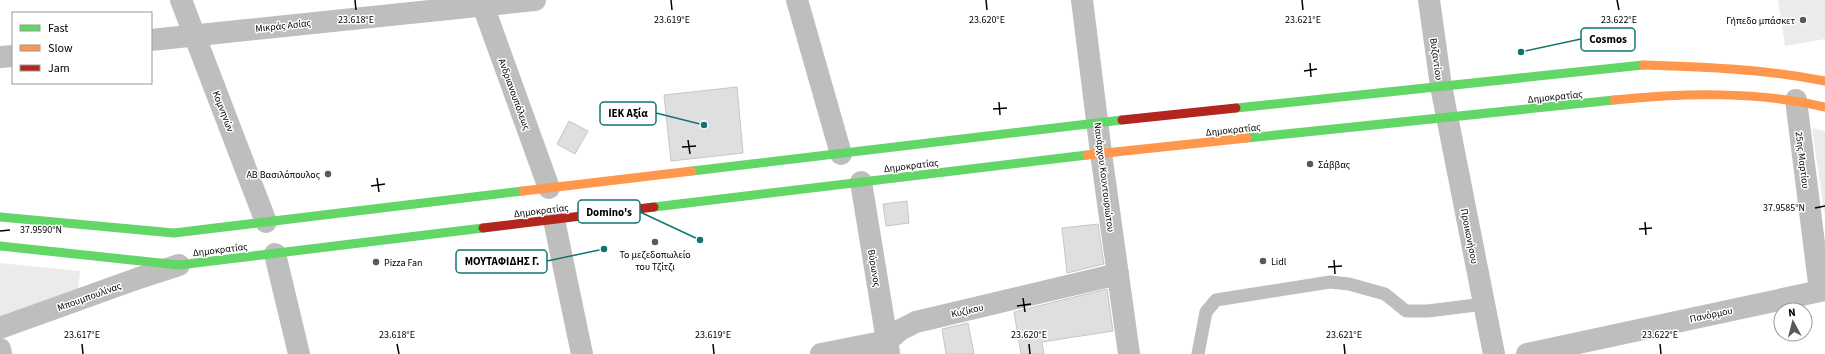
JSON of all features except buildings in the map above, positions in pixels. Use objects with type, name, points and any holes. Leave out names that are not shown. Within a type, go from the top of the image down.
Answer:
[{"type":"main road","name":"Δημοκρατίας","points":[[0,217],[97,227],[174,232],[1098,124],[1643,65],[1717,67],[1791,74],[1825,81]]},
{"type":"main road","name":"Δημοκρατίας","points":[[0,246],[179,265],[1101,153],[1645,97],[1733,95],[1796,100],[1825,107]]},
{"type":"street","name":"Κομνηνών","points":[[181,0],[266,222]]},
{"type":"street","name":"Μικράς Ασίας","points":[[152,40],[482,2],[535,0]]},
{"type":"street","points":[[797,0],[841,154]]},
{"type":"street","name":"Ναυάρχου Κουντουριώτου","points":[[1082,0],[1101,153],[1129,354]]},
{"type":"street","name":"Βυζαντίου","points":[[1429,0],[1447,118]]},
{"type":"street","name":"Ανδριανουπόλεως","points":[[482,2],[549,188]]},
{"type":"street","points":[[0,57],[12,56]]},
{"type":"street","name":"25ης Μαρτίου","points":[[1796,100],[1822,290]]},
{"type":"street","name":"Προικονήσου","points":[[1447,118],[1494,354]]},
{"type":"street","name":"Βύρωνος","points":[[861,182],[888,348]]},
{"type":"street","points":[[554,220],[582,354]]},
{"type":"street","points":[[275,254],[300,354]]},
{"type":"street","name":"Μπουμπουλίνας","points":[[0,328],[179,265]]},
{"type":"street","name":"Κυζίκου","points":[[821,354],[888,348],[900,330],[916,322],[1118,274]]},
{"type":"street","name":"Πανόρμου","points":[[1527,354],[1822,290]]},
{"type":"street","points":[[0,349],[1,354]]},
{"type":"lane","points":[[1198,354],[1206,312],[1216,300],[1330,282],[1349,284],[1385,294],[1406,311],[1428,311],[1484,304]]},
{"type":"shaded area","name":"Γήπεδο μπάσκετ","points":[[1778,0],[1825,0],[1825,39],[1785,46]]},
{"type":"shaded area","points":[[1812,128],[1825,131],[1825,217]]},
{"type":"shaded area","points":[[0,263],[80,271],[78,291],[0,319]]},
{"type":"traffic: fast","points":[[1236,108],[1643,65]]},
{"type":"traffic: fast","points":[[1247,138],[1614,100]]},
{"type":"traffic: fast","points":[[692,171],[1122,120]]},
{"type":"traffic: fast","points":[[654,207],[1087,155]]},
{"type":"traffic: fast","points":[[0,217],[174,233],[523,191]]},
{"type":"traffic: fast","points":[[0,246],[179,265],[483,228]]},
{"type":"traffic: slow","points":[[1643,65],[1757,71],[1825,81]]},
{"type":"traffic: slow","points":[[1614,100],[1667,96],[1720,95],[1773,98],[1825,107]]},
{"type":"traffic: slow","points":[[1087,155],[1247,138]]},
{"type":"traffic: slow","points":[[523,191],[692,171]]},
{"type":"traffic: jam","points":[[1122,120],[1236,108]]},
{"type":"traffic: jam","points":[[483,228],[654,207]]},
{"type":"place","name":"Γήπεδο μπάσκετ","points":[[1803,20]]},
{"type":"place","name":"Cosmos","points":[[1521,52]]},
{"type":"place","name":"ΙΕΚ Αξία","points":[[704,125]]},
{"type":"place","name":"Σάββας","points":[[1310,164]]},
{"type":"place","name":"ΑΒ Βασιλόπουλος","points":[[328,174]]},
{"type":"place","name":"Domino's","points":[[700,240]]},
{"type":"place","name":"Το μεζεδοπωλείο του Τζίτζι","points":[[655,242]]},
{"type":"place","name":"ΜΟΥΤΑΦΙΔΗΣ Γ.","points":[[604,249]]},
{"type":"place","name":"Lidl","points":[[1263,261]]},
{"type":"place","name":"Pizza Fan","points":[[376,262]]}]
